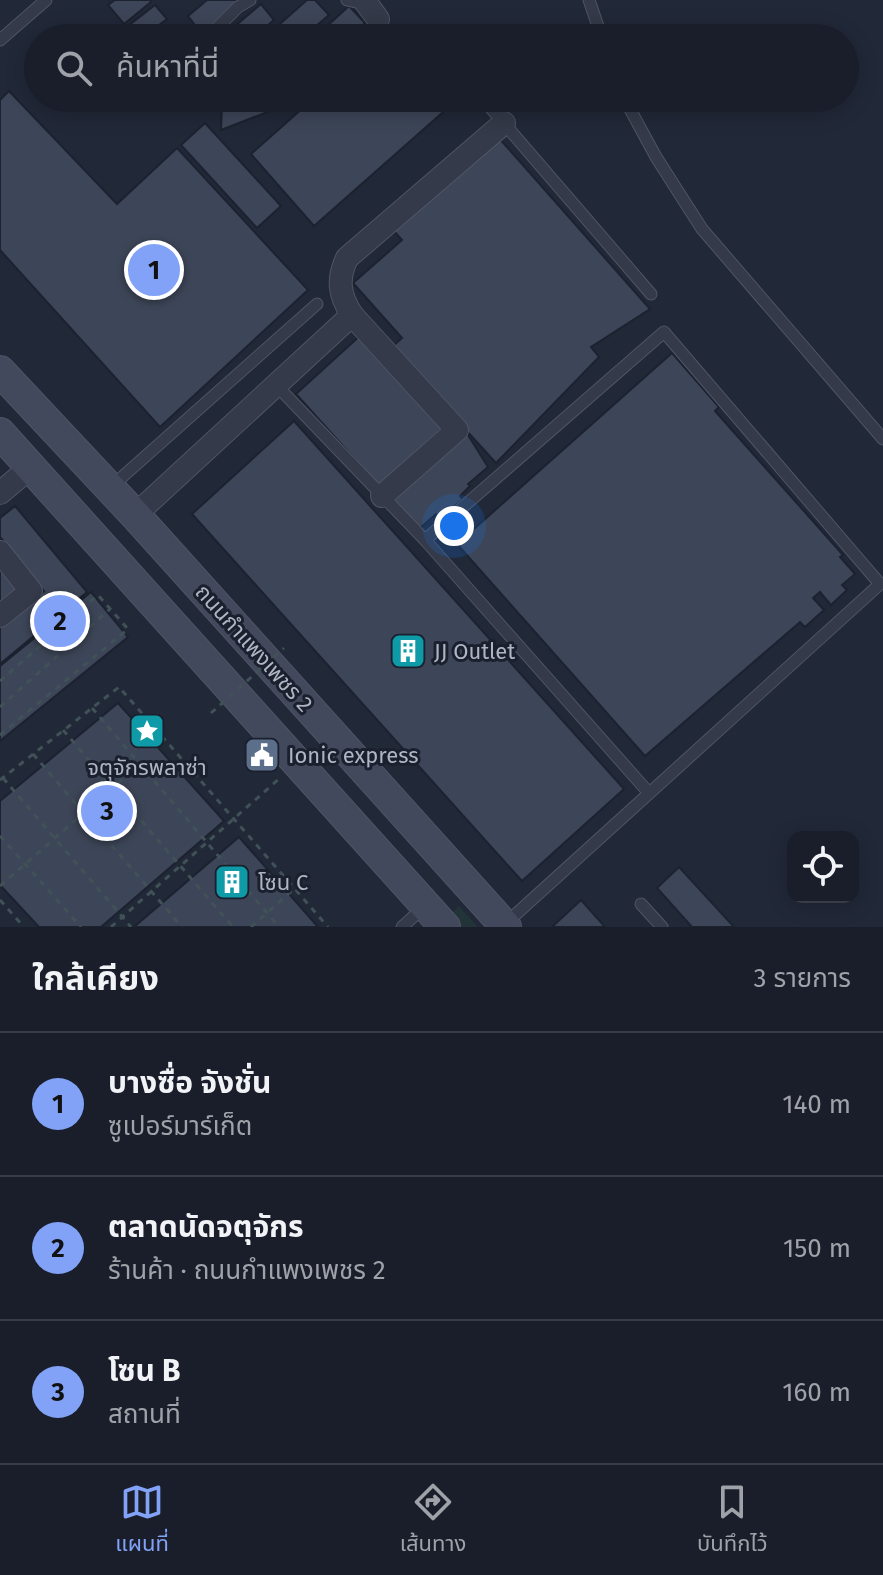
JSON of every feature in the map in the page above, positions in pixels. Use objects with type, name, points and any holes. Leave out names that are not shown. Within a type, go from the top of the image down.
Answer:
[{"type":"main road","name":"ถนนกำแพงเพชร 2","points":[[0,371],[135,515],[505,926]]},
{"type":"main road","name":"ถนนกำแพงเพชร 2","points":[[11,450],[435,916]]},
{"type":"street","points":[[382,496],[457,430],[352,315],[342,299],[341,271],[347,258],[496,114]]},
{"type":"street","points":[[135,515],[352,315]]},
{"type":"street","points":[[0,493],[11,450]]},
{"type":"street","points":[[0,552],[31,591],[0,616]]},
{"type":"lane","points":[[0,40],[46,0]]},
{"type":"lane","points":[[221,24],[250,0]]},
{"type":"lane","points":[[589,0],[597,24]]},
{"type":"lane","points":[[632,112],[702,229],[883,439]]},
{"type":"lane","points":[[496,114],[651,294]]},
{"type":"lane","points":[[109,489],[317,304]]},
{"type":"lane","points":[[425,540],[664,332],[880,584],[505,926]]},
{"type":"lane","points":[[276,385],[425,540],[649,793]]},
{"type":"lane","points":[[641,904],[662,927]]},
{"type":"lane","points":[[402,927],[435,916]]},
{"type":"path","points":[[0,681],[98,595],[128,629],[0,735]]},
{"type":"path","points":[[0,707],[110,609]]},
{"type":"path","points":[[211,713],[284,648]]},
{"type":"path","points":[[131,927],[1,779],[119,687],[328,927]]},
{"type":"path","points":[[91,707],[279,927]]},
{"type":"path","points":[[62,730],[233,927]]},
{"type":"path","points":[[32,754],[182,927]]},
{"type":"path","points":[[111,927],[297,762]]},
{"type":"path","points":[[0,886],[140,764]]},
{"type":"path","points":[[0,836],[81,927]]},
{"type":"path","points":[[251,927],[294,889]]},
{"type":"path","points":[[0,900],[24,927]]},
{"type":"shaded area","points":[[459,906],[478,927],[461,927],[450,915]]},
{"type":"building","points":[[115,0],[151,2],[124,24],[108,5]]},
{"type":"building","points":[[207,0],[242,0],[214,24],[194,24],[188,16]]},
{"type":"building","points":[[307,0],[315,0],[329,15],[318,24],[280,24]]},
{"type":"building","points":[[261,4],[274,20],[269,24],[237,24]]},
{"type":"building","points":[[155,5],[167,19],[160,24],[131,24]]},
{"type":"building","points":[[349,6],[365,23],[364,24],[329,24]]},
{"type":"building","points":[[9,91],[24,107],[24,112],[29,112],[117,204],[177,148],[308,290],[160,427],[0,250],[0,100]]},
{"type":"building","points":[[222,112],[267,112],[221,130]]},
{"type":"building","points":[[298,112],[443,112],[314,226],[251,154]]},
{"type":"building","points":[[205,123],[281,206],[257,228],[181,145]]},
{"type":"building","points":[[498,137],[650,309],[591,347],[599,357],[496,463],[391,348],[402,338],[353,283],[402,240],[393,230]]},
{"type":"building","points":[[363,333],[446,425],[379,486],[296,394]]},
{"type":"building","points":[[672,353],[719,407],[715,411],[843,555],[840,557],[855,574],[842,585],[847,590],[831,605],[820,592],[813,598],[824,610],[805,627],[800,622],[645,756],[457,544]]},
{"type":"building","name":"JJ Outlet","points":[[294,421],[624,789],[522,881],[192,514]]},
{"type":"building","points":[[463,427],[488,467],[468,484],[470,486],[460,496],[463,499],[441,518],[436,514],[419,529],[391,497]]},
{"type":"building","points":[[15,506],[87,592],[0,664],[0,627],[44,591],[0,537],[0,518]]},
{"type":"building","points":[[0,568],[20,592],[0,609]]},
{"type":"building","points":[[91,592],[128,637],[0,741],[0,666]]},
{"type":"building","points":[[118,703],[224,821],[101,927],[39,927],[0,885],[0,801]]},
{"type":"building","name":"โซน C","points":[[239,837],[318,927],[134,927]]},
{"type":"building","points":[[679,867],[734,927],[692,927],[657,888]]},
{"type":"building","points":[[581,900],[605,927],[552,927]]},
{"type":"place","name":"บางซื่อ จังชั่น","points":[[154,270]]},
{"type":"place","name":"ตลาดนัดจตุจักร","points":[[60,621]]},
{"type":"place","name":"JJ Outlet","points":[[408,651]]},
{"type":"place","name":"จตุจักรพลาซ่า","points":[[147,731]]},
{"type":"place","name":"Ionic express","points":[[262,755]]},
{"type":"place","name":"โซน B","points":[[107,811]]},
{"type":"place","name":"โซน C","points":[[232,882]]}]
